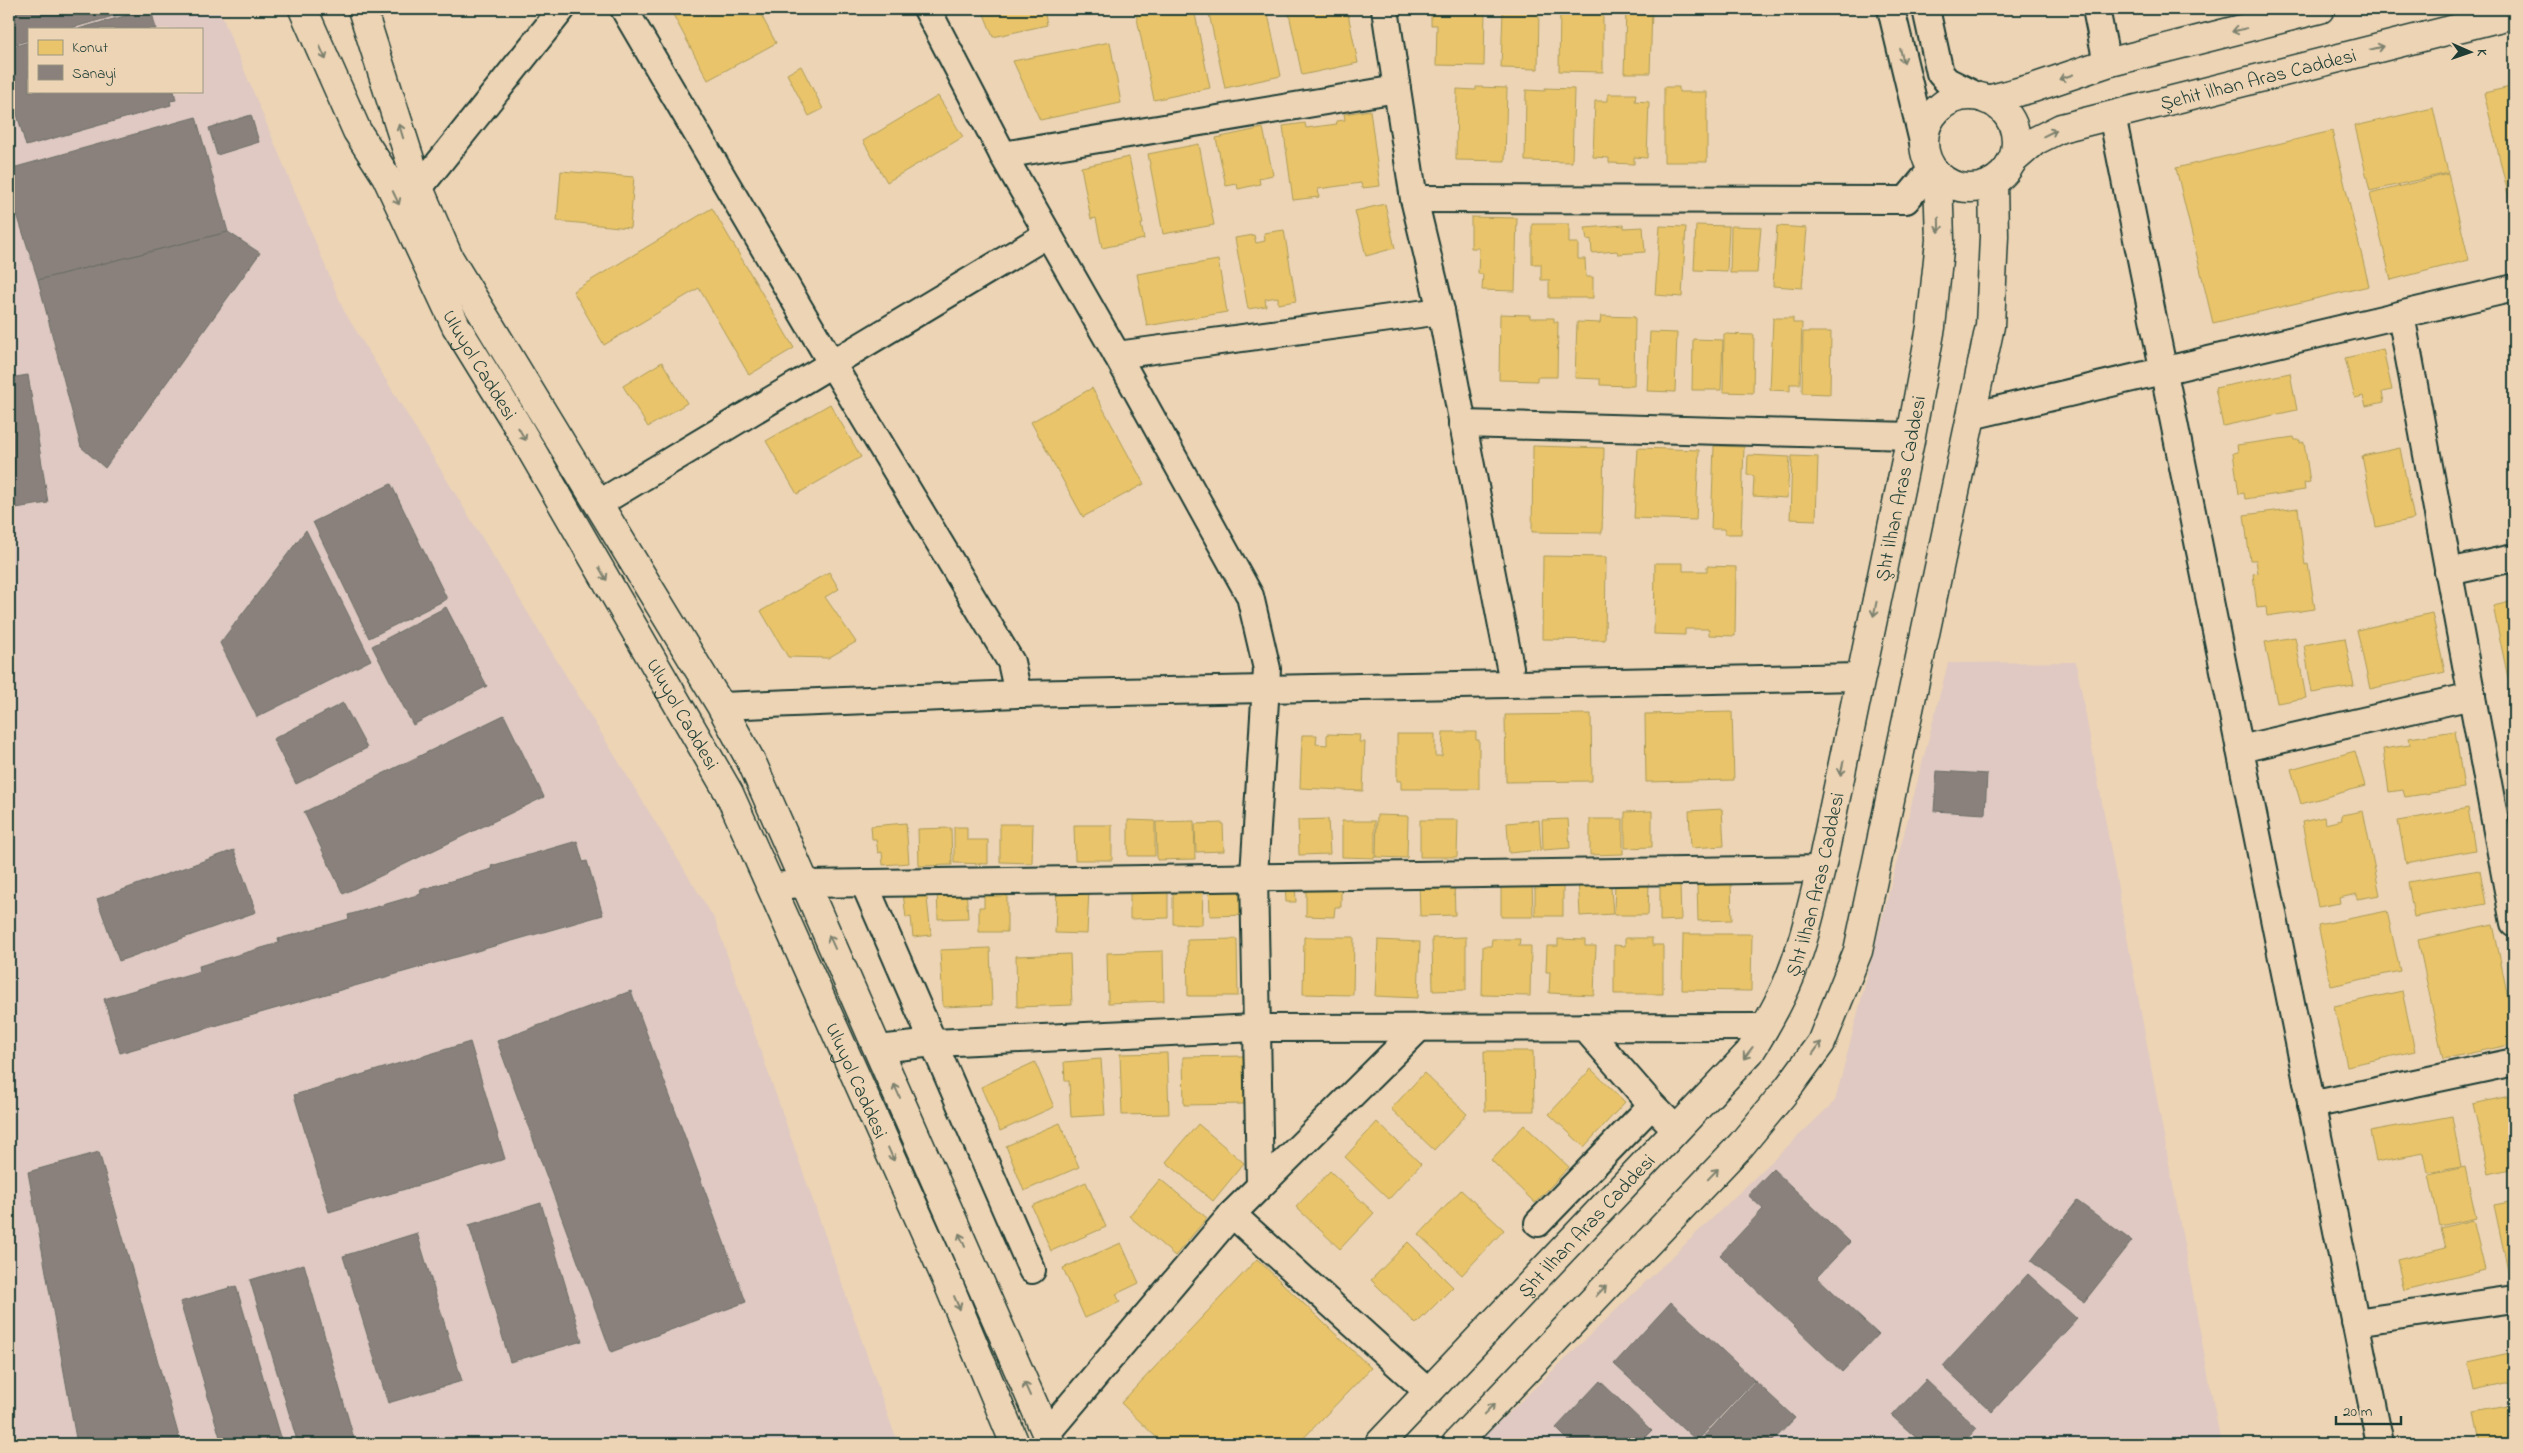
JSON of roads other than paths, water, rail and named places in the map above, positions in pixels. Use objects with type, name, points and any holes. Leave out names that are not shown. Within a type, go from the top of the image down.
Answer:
[{"type":"main road","name":"Uluyol Caddesi","points":[[303,9],[357,130],[386,176],[456,326],[514,420],[729,793],[944,1274],[1015,1444]]},
{"type":"main road","name":"Uluyol Caddesi","points":[[362,9],[419,188],[449,258],[721,706],[753,765],[1049,1439]]},
{"type":"main road","points":[[1984,99],[2004,111],[2011,122],[2015,135],[2015,149],[2011,162],[2004,173],[1993,182],[1982,187],[1958,187],[1931,163],[1924,133],[1928,122],[1945,103],[1956,98],[1984,99],[2034,88],[2107,64],[2320,9]]},
{"type":"main road","name":"Şehit İlhan Aras Caddesi","points":[[2011,162],[2035,141],[2061,128],[2514,14]]},
{"type":"main road","name":"Şht İlhan Aras Caddesi","points":[[1379,1444],[1750,1052],[1765,1027],[1790,976],[1807,923],[1821,869],[1911,436],[1931,328],[1940,240],[1931,163]]},
{"type":"main road","points":[[1456,1444],[1741,1145],[1821,1043],[1858,951],[1990,326],[1994,236],[1993,182]]},
{"type":"street","points":[[415,239],[419,188],[562,9]]},
{"type":"street","points":[[624,9],[832,364],[1011,662],[1018,694]]},
{"type":"street","points":[[927,9],[1003,155],[1250,596],[1267,669],[1254,875],[1260,1185]]},
{"type":"street","points":[[1385,9],[1414,199],[1441,311],[1510,667]]},
{"type":"street","points":[[1414,199],[1906,200],[1931,163],[1891,9]]},
{"type":"street","points":[[1926,9],[1940,73],[1947,81],[1984,99]]},
{"type":"street","points":[[2096,9],[2107,64]]},
{"type":"street","points":[[1003,155],[1398,89]]},
{"type":"street","points":[[2112,115],[2380,1444]]},
{"type":"street","points":[[598,504],[1048,234]]},
{"type":"street","points":[[1971,416],[2514,288]]},
{"type":"street","points":[[1116,355],[1441,311]]},
{"type":"street","points":[[2401,315],[2472,696],[2503,803],[2514,923]]},
{"type":"street","points":[[1462,424],[1911,436]]},
{"type":"street","points":[[2448,572],[2514,558]]},
{"type":"street","points":[[721,706],[1018,694],[1860,678]]},
{"type":"street","points":[[2240,749],[2472,696]]},
{"type":"street","points":[[771,886],[1254,875],[1821,869]]},
{"type":"street","points":[[864,883],[1032,1270]]},
{"type":"street","points":[[1049,1439],[1232,1214],[1420,1027]]},
{"type":"street","points":[[1584,1027],[1652,1105],[1676,1129]]},
{"type":"street","points":[[878,1049],[934,1043],[1256,1028],[1765,1027]]},
{"type":"street","points":[[2311,1105],[2514,1062]]},
{"type":"street","points":[[1538,1223],[1652,1105]]},
{"type":"street","points":[[1232,1214],[1428,1392]]},
{"type":"street","points":[[2355,1322],[2514,1299]]}]
